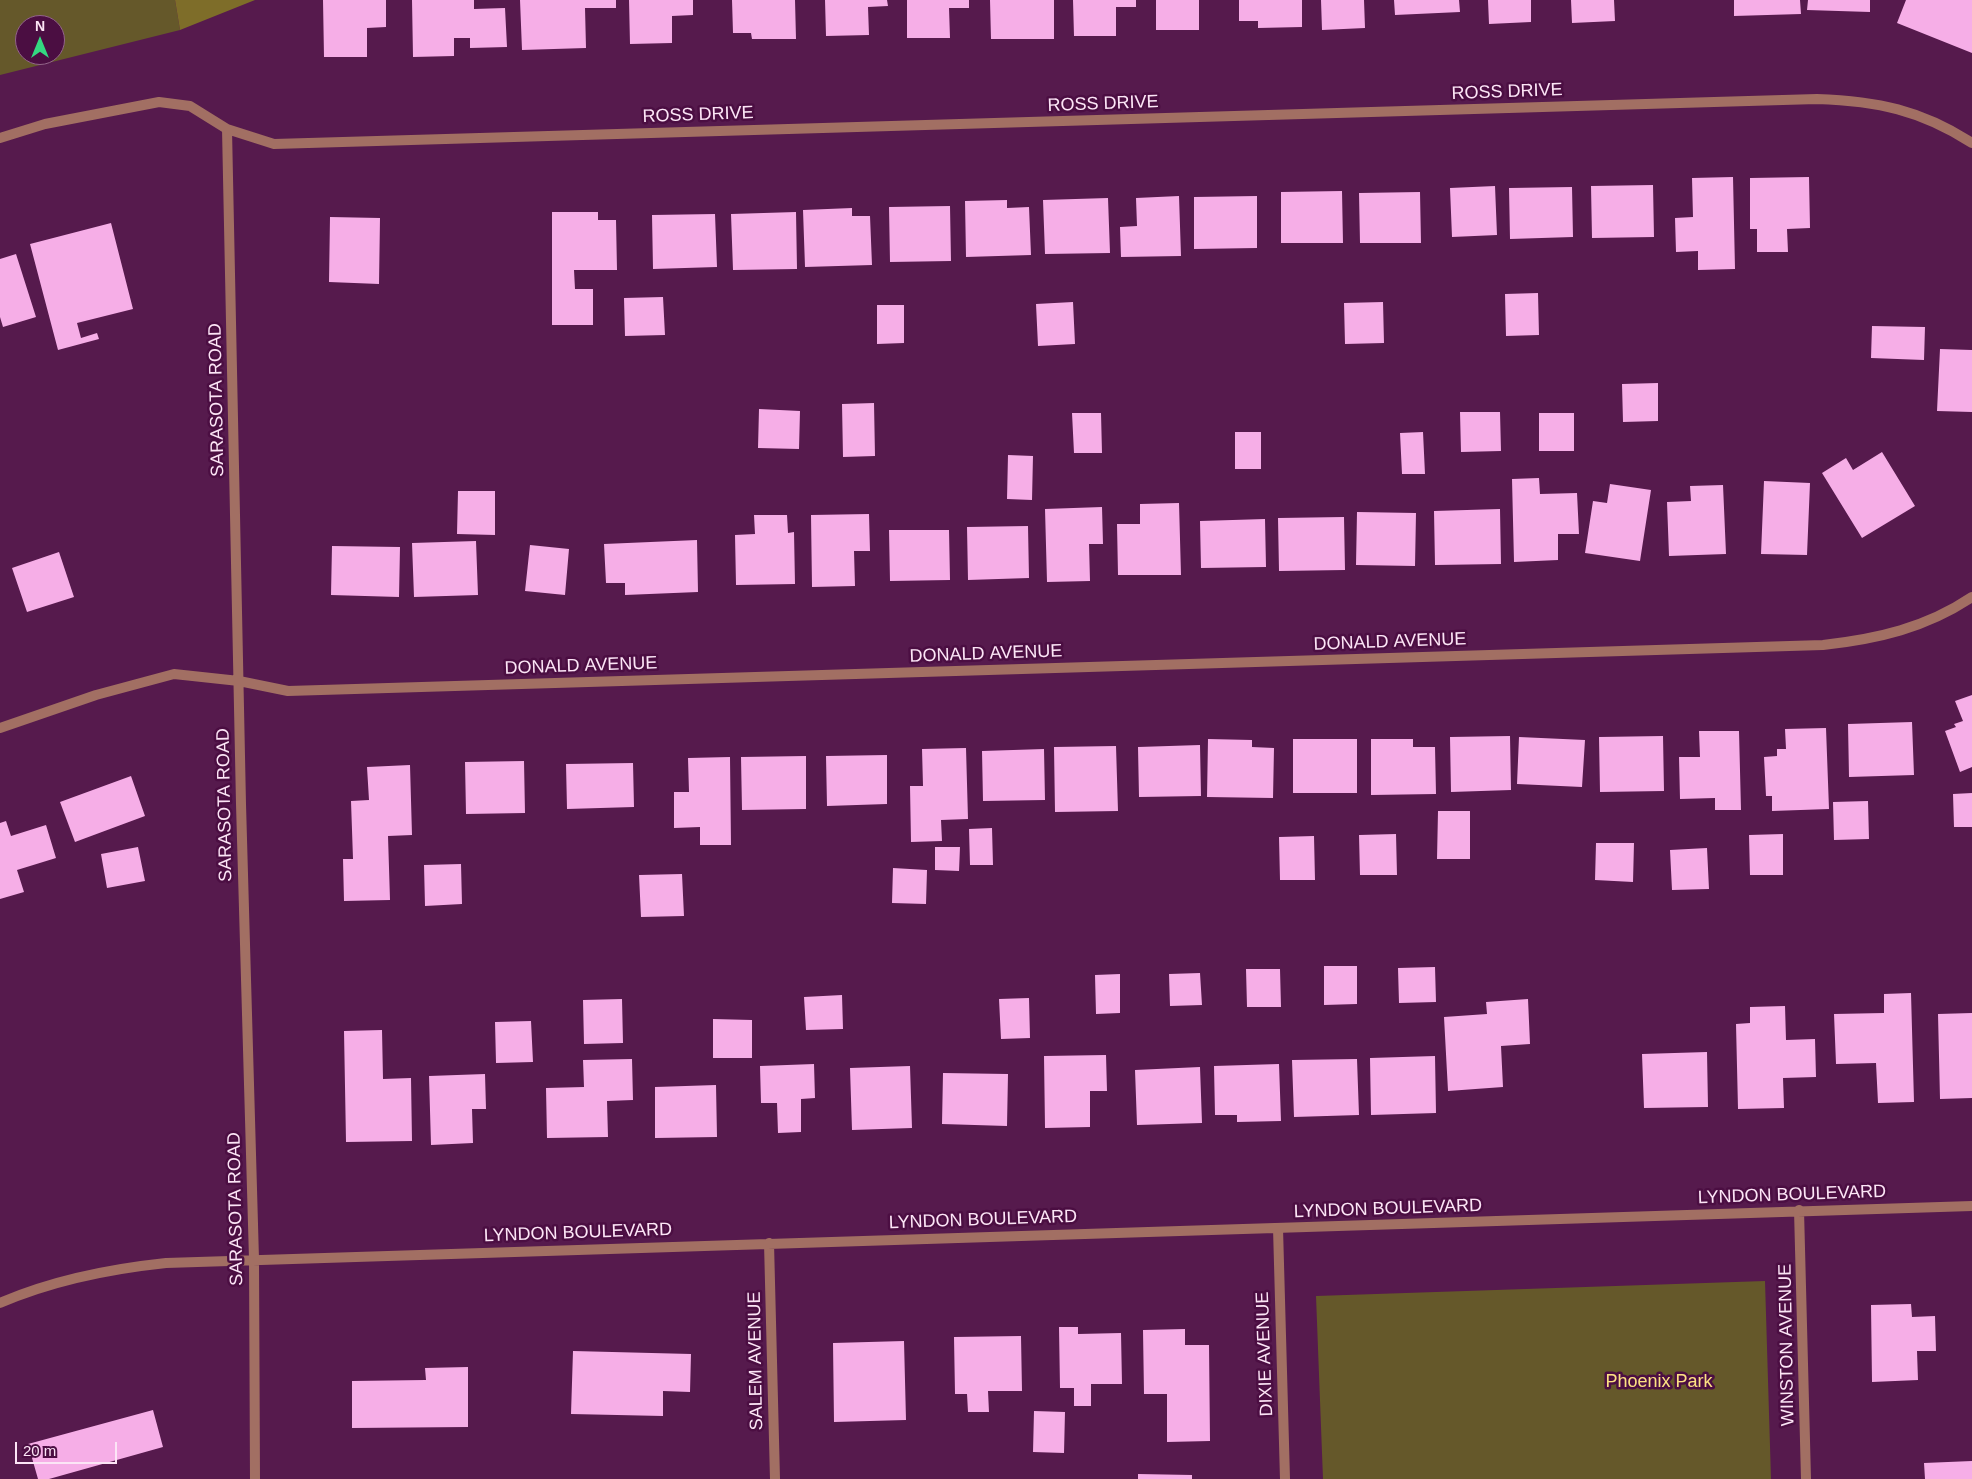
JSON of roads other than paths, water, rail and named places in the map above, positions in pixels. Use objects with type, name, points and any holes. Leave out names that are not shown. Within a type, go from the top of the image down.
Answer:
[{"type":"street","name":"ROSS DRIVE","points":[[0,138],[45,124],[159,102],[190,106],[227,129],[274,144],[1817,99],[1858,100],[1909,112],[1948,128],[1972,143]]},
{"type":"street","name":"SARASOTA ROAD","points":[[227,129],[254,1259],[254,1479]]},
{"type":"street","name":"DONALD AVENUE","points":[[0,728],[96,695],[174,674],[239,681],[288,691],[1823,645],[1866,641],[1917,626],[1956,608],[1972,597]]},
{"type":"street","name":"LYNDON BOULEVARD","points":[[0,1303],[62,1281],[121,1268],[166,1263],[1972,1206]]},
{"type":"street","name":"WINSTON AVENUE","points":[[1799,1210],[1806,1479]]},
{"type":"street","name":"DIXIE AVENUE","points":[[1278,1228],[1285,1479]]},
{"type":"street","name":"SALEM AVENUE","points":[[769,1243],[775,1479]]},
{"type":"park label","name":"Phoenix Park","points":[[1659,1382]]}]
